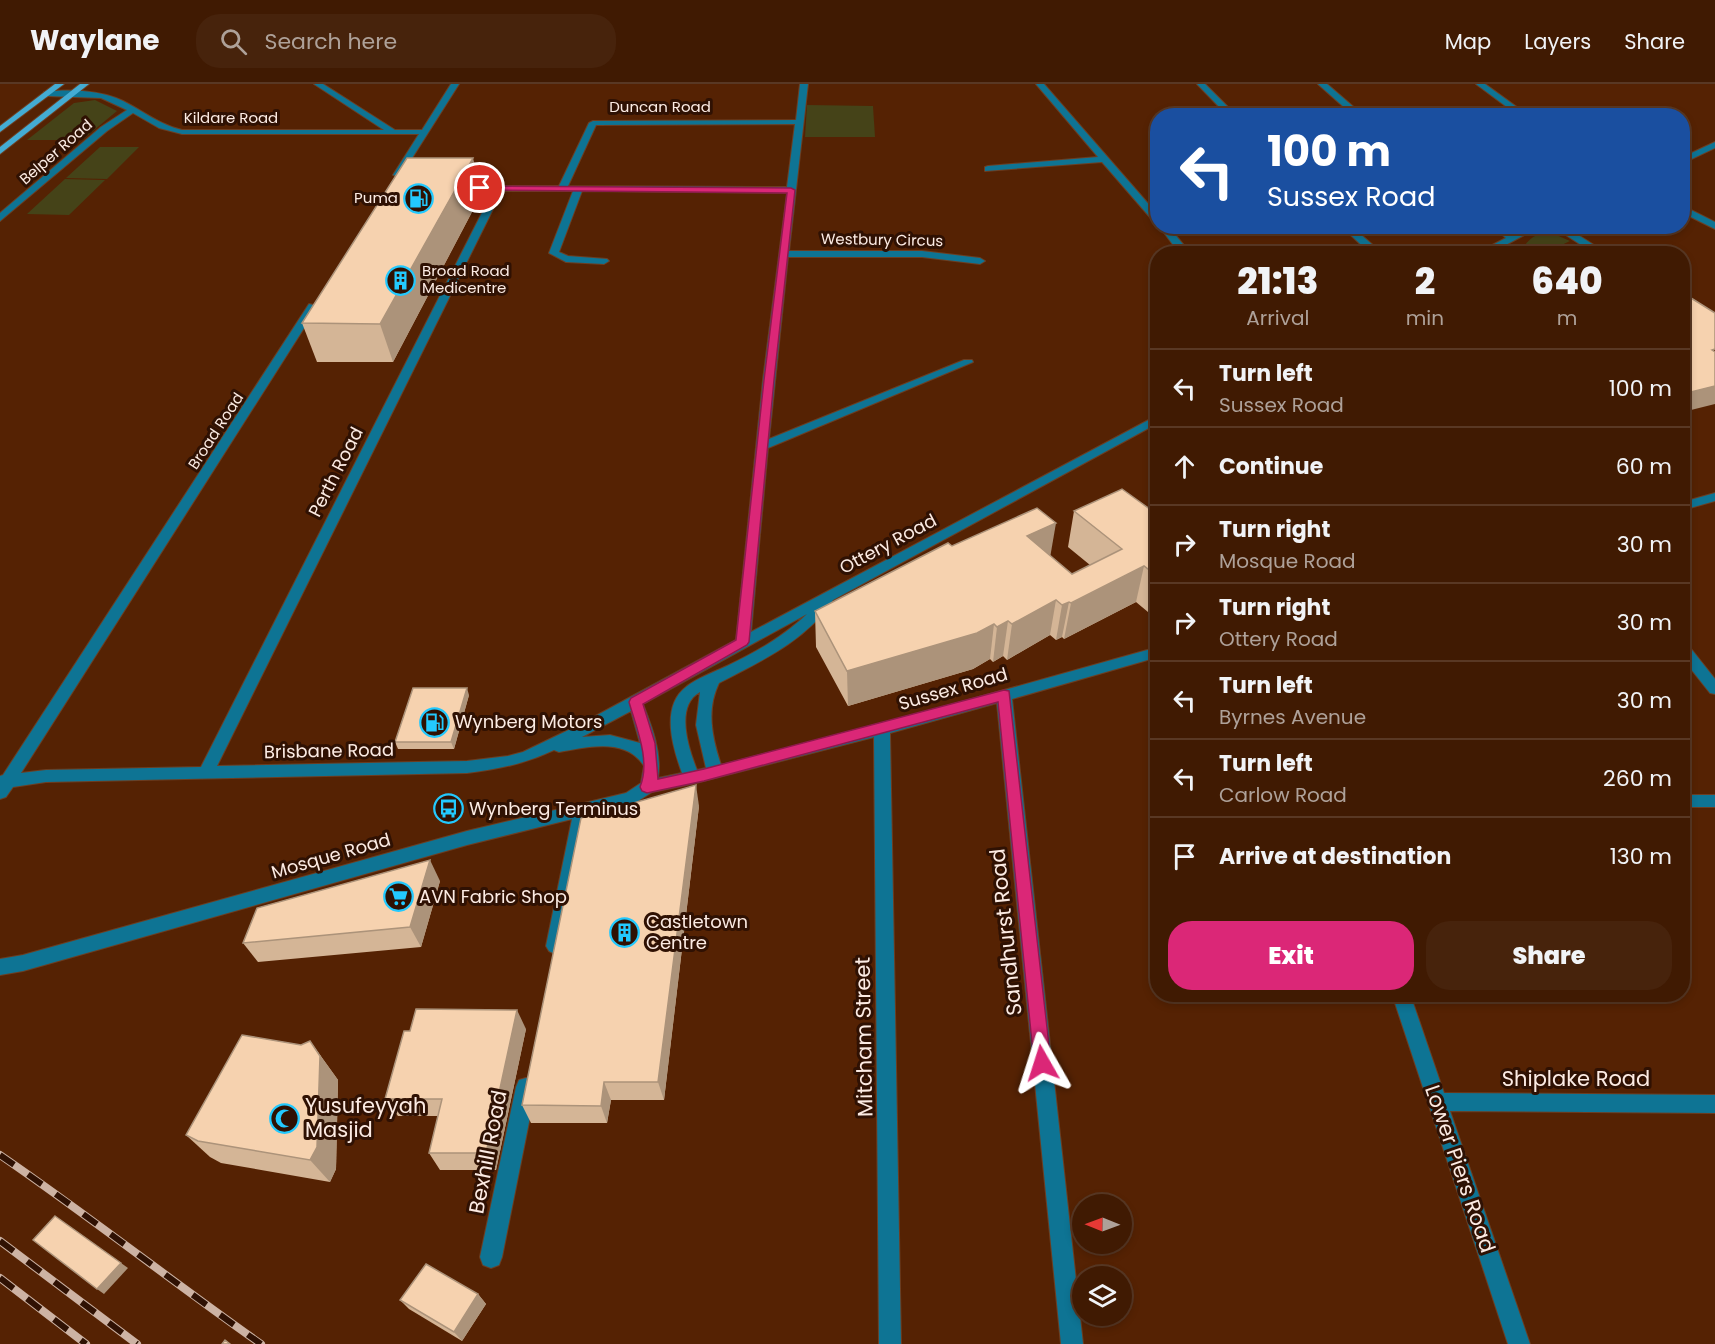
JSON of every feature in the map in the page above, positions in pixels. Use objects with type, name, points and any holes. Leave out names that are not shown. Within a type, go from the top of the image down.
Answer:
[{"type":"main road","points":[[0,130],[60,84]]},
{"type":"main road","points":[[0,151],[85,84]]},
{"type":"street","points":[[318,84],[392,131]]},
{"type":"street","points":[[389,188],[455,84]]},
{"type":"street","points":[[1040,84],[1150,211]]},
{"type":"street","points":[[1201,84],[1225,108]]},
{"type":"street","points":[[1322,84],[1350,108]]},
{"type":"street","points":[[1480,84],[1514,108]]},
{"type":"street","points":[[743,642],[762,446],[800,122],[801,85]]},
{"type":"street","name":"Kildare Road","points":[[47,94],[105,97],[158,126],[182,132],[425,132]]},
{"type":"street","name":"Belper Road","points":[[0,218],[104,129],[132,110]]},
{"type":"street","name":"Duncan Road","points":[[563,188],[592,123],[800,122]]},
{"type":"street","points":[[1690,158],[1702,155],[1715,145]]},
{"type":"street","points":[[988,169],[1105,159]]},
{"type":"street","points":[[445,188],[791,190]]},
{"type":"street","name":"Perth Road","points":[[206,772],[499,188]]},
{"type":"street","points":[[579,188],[554,253],[566,259],[604,261]]},
{"type":"street","points":[[1690,213],[1715,226]]},
{"type":"street","points":[[1170,234],[1179,246]]},
{"type":"street","points":[[1354,234],[1367,246]]},
{"type":"street","points":[[1507,234],[1512,238]]},
{"type":"street","points":[[1496,246],[1520,234]]},
{"type":"street","points":[[1570,234],[1590,246]]},
{"type":"street","name":"Westbury Circus","points":[[784,254],[922,254],[980,261]]},
{"type":"street","name":"Broad Road","points":[[3,785],[320,295]]},
{"type":"street","points":[[762,446],[968,362]]},
{"type":"street","name":"Ottery Road","points":[[635,702],[1150,422]]},
{"type":"street","points":[[1690,504],[1714,499]]},
{"type":"street","points":[[692,778],[679,736],[677,717],[679,706],[690,692],[782,642],[808,624],[828,596]]},
{"type":"street","name":"Sussex Road","points":[[692,778],[882,729],[1150,654]]},
{"type":"street","points":[[1690,658],[1715,689]]},
{"type":"street","points":[[712,679],[703,700],[702,726],[715,772]]},
{"type":"street","name":"Sandhurst Road","points":[[1004,695],[1072,1344]]},
{"type":"street","points":[[635,702],[648,743],[651,777],[647,787]]},
{"type":"street","name":"Brisbane Road","points":[[3,785],[46,776],[368,770],[489,765],[508,762],[545,748],[635,702]]},
{"type":"street","name":"Mitcham Street","points":[[882,729],[890,1344]]},
{"type":"street","points":[[545,748],[585,742],[615,742],[640,749],[650,762]]},
{"type":"street","name":"Mosque Road","points":[[0,967],[22,963],[466,838],[629,799],[647,787],[692,778]]},
{"type":"street","points":[[1690,801],[1715,801]]},
{"type":"street","points":[[550,966],[582,809]]},
{"type":"street","name":"Lower Piers Road","points":[[1404,1002],[1519,1344]]},
{"type":"street","name":"Bexhill Road","points":[[491,1257],[529,1070]]},
{"type":"street","name":"Shiplake Road","points":[[1437,1102],[1715,1104]]},
{"type":"shaded area","points":[[95,100],[117,111],[82,140],[27,140],[74,103]]},
{"type":"shaded area","points":[[807,105],[873,106],[875,137],[805,137]]},
{"type":"shaded area","points":[[100,147],[139,147],[107,179],[66,178]]},
{"type":"shaded area","points":[[65,179],[105,180],[69,215],[27,214]]},
{"type":"shaded area","points":[[1554,234],[1570,241],[1560,246],[1524,246],[1534,237]]},
{"type":"building","points":[[407,158],[473,158],[380,324],[302,323]]},
{"type":"building","points":[[1690,297],[1715,313],[1715,349],[1712,350],[1715,352],[1715,386],[1690,392]]},
{"type":"building","points":[[1122,489],[1150,509],[1150,571],[1144,566],[1071,603],[1062,605],[1056,600],[1012,624],[1008,621],[997,627],[994,624],[977,633],[847,671],[815,611],[948,543],[952,546],[1037,508],[1056,523],[1027,536],[1072,574],[1122,549],[1074,511]]},
{"type":"building","name":"Wynberg Motors","points":[[413,688],[467,688],[451,742],[395,742]]},
{"type":"building","name":"Castletown Centre","points":[[696,785],[658,1082],[604,1082],[601,1106],[522,1105],[581,818]]},
{"type":"building","points":[[430,860],[410,927],[243,943],[257,908]]},
{"type":"building","points":[[416,1009],[517,1010],[486,1153],[429,1153],[442,1099],[385,1099],[404,1031],[410,1031]]},
{"type":"building","name":"Yusufeyyah Masjid","points":[[242,1035],[301,1045],[310,1041],[320,1056],[317,1147],[310,1160],[198,1141],[186,1135]]},
{"type":"building","points":[[55,1216],[121,1263],[97,1289],[33,1240]]},
{"type":"building","points":[[426,1264],[478,1294],[454,1332],[400,1300]]},
{"type":"railway","points":[[0,1155],[261,1344]]},
{"type":"railway","points":[[0,1241],[137,1344]]},
{"type":"railway","points":[[0,1278],[86,1344]]},
{"type":"place","name":"Puma","points":[[419,198]]},
{"type":"place","name":"Broad Road Medicentre","points":[[401,280]]},
{"type":"place","name":"Wynberg Motors","points":[[434,722]]},
{"type":"place","name":"Wynberg Terminus","points":[[448,809]]},
{"type":"place","name":"AVN Fabric Shop","points":[[398,897]]},
{"type":"place","name":"Castletown Centre","points":[[625,932]]},
{"type":"place","name":"Yusufeyyah Masjid","points":[[284,1118]]},
{"type":"route","points":[[480,188],[791,190],[768,388],[743,642],[635,702],[648,743],[651,777],[647,787],[704,775],[1004,695],[1042,1063]]}]
